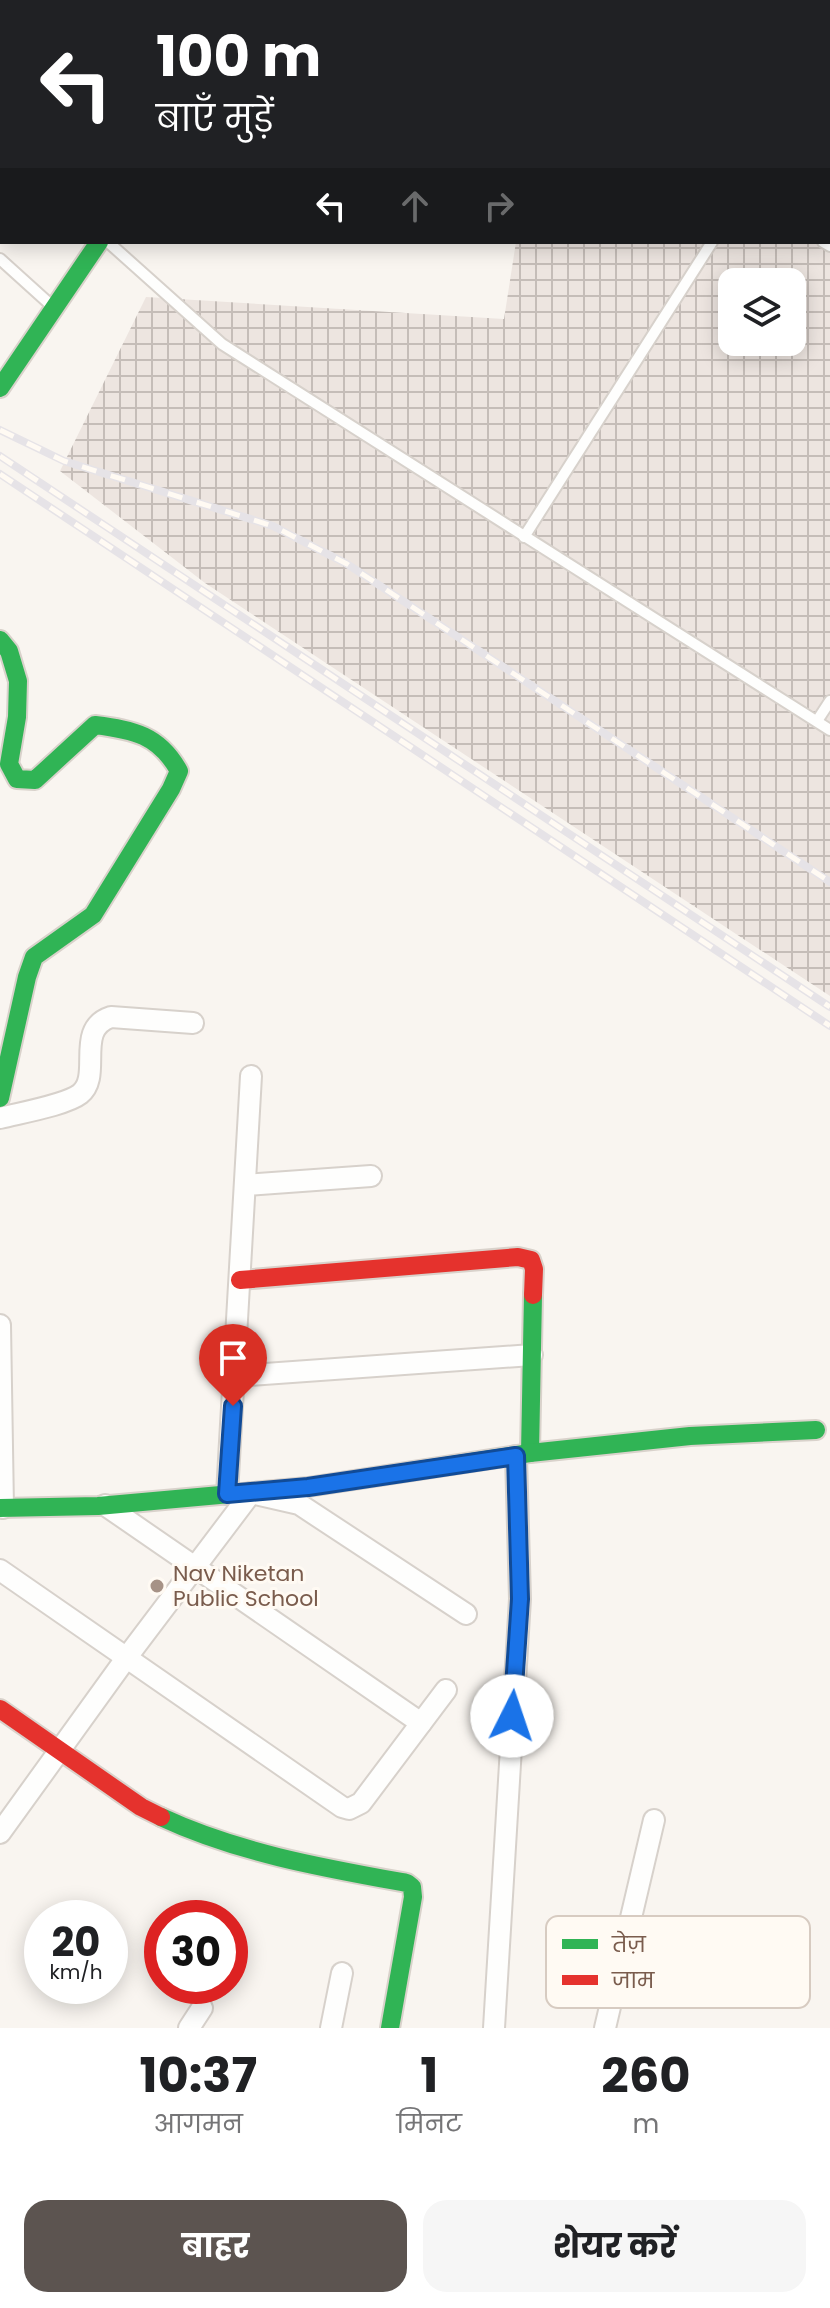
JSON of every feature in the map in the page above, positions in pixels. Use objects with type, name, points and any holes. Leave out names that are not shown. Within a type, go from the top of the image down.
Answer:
[{"type":"street","points":[[0,388],[98,244]]},
{"type":"street","points":[[0,640],[8,647],[17,681],[19,723],[9,764],[17,779],[35,780],[95,725],[131,729],[155,741],[172,755],[179,771],[93,915],[34,957],[0,1098]]},
{"type":"street","points":[[0,1118],[68,1100],[83,1091],[87,1084],[91,1041],[95,1027],[102,1020],[111,1017],[193,1023]]},
{"type":"street","points":[[227,1494],[251,1076]]},
{"type":"street","points":[[245,1185],[371,1176]]},
{"type":"street","points":[[240,1280],[518,1257],[531,1260],[534,1269],[532,1355],[523,1454],[520,1599],[494,2028]]},
{"type":"street","points":[[0,1325],[2,1508],[105,1505],[251,1493],[523,1454],[690,1436],[816,1430]]},
{"type":"street","points":[[235,1376],[532,1355]]},
{"type":"street","points":[[0,1833],[251,1493]]},
{"type":"street","points":[[251,1493],[299,1504],[466,1614]]},
{"type":"street","points":[[105,1505],[421,1723]]},
{"type":"street","points":[[0,1570],[349,1809],[361,1803],[446,1690]]},
{"type":"street","points":[[0,1709],[141,1807],[185,1828],[299,1863],[407,1883],[412,1887],[413,1897],[390,2028]]},
{"type":"street","points":[[631,1916],[654,1820]]},
{"type":"street","points":[[331,2028],[342,1973]]},
{"type":"street","points":[[189,2028],[202,2008]]},
{"type":"street","points":[[605,2028],[610,2008]]},
{"type":"lane","points":[[110,244],[222,344],[830,730]]},
{"type":"lane","points":[[524,537],[711,244]]},
{"type":"lane","points":[[0,259],[54,308]]},
{"type":"lane","points":[[817,721],[830,701]]},
{"type":"shaded area","points":[[516,244],[830,244],[830,996],[205,583],[60,471],[146,297],[504,319]]},
{"type":"railway","points":[[0,430],[64,461],[273,526],[347,564],[830,882]]},
{"type":"railway","points":[[0,456],[830,1007]]},
{"type":"railway","points":[[0,474],[830,1026]]},
{"type":"traffic: fast","points":[[0,388],[98,244]]},
{"type":"traffic: fast","points":[[0,640],[9,651],[18,681],[17,717],[9,764],[17,779],[35,780],[95,725],[144,736],[163,749],[179,771],[93,915],[34,957],[0,1098]]},
{"type":"traffic: fast","points":[[530,1453],[533,1295]]},
{"type":"traffic: fast","points":[[0,1508],[98,1506],[308,1487],[530,1453],[690,1436],[816,1430]]},
{"type":"traffic: fast","points":[[161,1817],[251,1850],[407,1883],[412,1887],[413,1897],[390,2028]]},
{"type":"traffic: jam","points":[[240,1280],[518,1257],[531,1260],[534,1269],[533,1295]]},
{"type":"traffic: jam","points":[[0,1709],[141,1807],[161,1817]]},
{"type":"place","name":"Nav Niketan Public School","points":[[157,1586]]},
{"type":"route","points":[[233,1406],[227,1494],[308,1487],[516,1456],[520,1599],[512,1716]]}]
